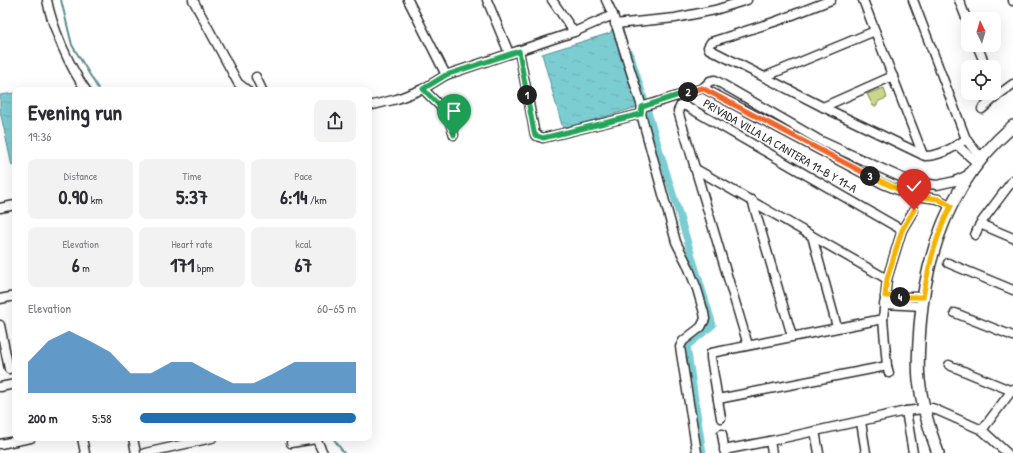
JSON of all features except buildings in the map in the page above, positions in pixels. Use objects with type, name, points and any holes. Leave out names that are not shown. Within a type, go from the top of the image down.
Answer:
[{"type":"street","points":[[47,0],[48,8],[63,46],[84,87]]},
{"type":"street","points":[[193,0],[238,84],[242,87]]},
{"type":"street","points":[[408,0],[446,75]]},
{"type":"street","points":[[488,0],[509,53]]},
{"type":"street","points":[[552,0],[574,32]]},
{"type":"street","points":[[606,0],[613,15],[642,111],[676,242],[697,289],[704,314],[705,319],[702,327],[683,341],[680,347],[697,453]]},
{"type":"street","points":[[615,24],[675,18],[716,10],[747,0]]},
{"type":"street","points":[[831,0],[777,21],[710,43],[708,47],[710,50],[823,107],[928,156],[957,146],[966,139]]},
{"type":"street","points":[[863,0],[923,154]]},
{"type":"street","points":[[913,0],[966,139],[977,157]]},
{"type":"street","points":[[959,0],[964,12]]},
{"type":"street","points":[[372,105],[397,99],[423,89],[446,75],[574,32],[613,15]]},
{"type":"street","points":[[764,77],[875,31]]},
{"type":"street","points":[[519,51],[535,135],[543,138],[642,111],[702,88],[710,81],[715,80],[821,141],[909,181],[937,185],[955,181],[968,175]]},
{"type":"street","points":[[823,107],[892,76]]},
{"type":"street","points":[[256,77],[261,87]]},
{"type":"street","points":[[1001,93],[1013,84]]},
{"type":"street","points":[[702,88],[883,184],[906,194],[938,199],[951,206]]},
{"type":"street","points":[[423,89],[441,107],[448,119],[454,135]]},
{"type":"street","points":[[982,109],[992,100]]},
{"type":"street","name":"PRIVADA VILLA LA CANTERA 11-B Y 11-A","points":[[748,345],[678,111],[681,105],[688,107],[902,230]]},
{"type":"street","points":[[938,453],[924,409],[919,378],[919,342],[922,301],[931,257],[943,221],[977,157],[1013,126]]},
{"type":"street","points":[[794,137],[799,129]]},
{"type":"street","points":[[957,146],[977,157]]},
{"type":"street","points":[[694,168],[887,279]]},
{"type":"street","points":[[975,235],[980,224],[1013,180]]},
{"type":"street","points":[[752,200],[792,336]]},
{"type":"street","points":[[0,208],[12,206]]},
{"type":"street","points":[[718,399],[888,369],[883,319],[887,279],[902,230],[914,210]]},
{"type":"street","points":[[980,224],[1013,238]]},
{"type":"street","points":[[812,236],[837,327]]},
{"type":"street","points":[[948,263],[1013,290]]},
{"type":"street","points":[[0,299],[12,297]]},
{"type":"street","points":[[885,300],[922,301]]},
{"type":"street","points":[[955,313],[1013,336]]},
{"type":"street","points":[[721,418],[711,358],[712,353],[883,319]]},
{"type":"street","points":[[0,325],[9,369]]},
{"type":"street","points":[[949,365],[1012,390],[982,430]]},
{"type":"street","points":[[0,388],[12,385]]},
{"type":"street","points":[[722,434],[724,451],[906,411],[924,409],[982,430],[1008,453]]},
{"type":"street","points":[[906,411],[913,453]]},
{"type":"street","points":[[861,422],[866,453]]},
{"type":"street","points":[[815,431],[818,453]]},
{"type":"street","points":[[0,444],[16,441]]},
{"type":"street","points":[[83,441],[85,453]]},
{"type":"street","points":[[134,441],[136,453]]},
{"type":"street","points":[[145,453],[184,441]]},
{"type":"street","points":[[291,443],[304,441]]},
{"type":"street","points":[[317,441],[323,453]]},
{"type":"street","points":[[770,442],[772,453]]},
{"type":"green space","points":[[884,88],[887,98],[879,101],[876,106],[873,106],[867,94]]},
{"type":"water","points":[[614,26],[620,56],[638,107],[563,129],[542,54],[610,33]]},
{"type":"water","points":[[12,93],[12,166],[0,111],[0,95]]},
{"type":"waterway","points":[[61,0],[72,45],[97,87]]},
{"type":"waterway","points":[[611,0],[617,16]]},
{"type":"waterway","points":[[626,43],[630,53]]},
{"type":"waterway","points":[[630,53],[713,325],[687,346],[703,453]]},
{"type":"waterway","points":[[335,441],[344,453]]},
{"type":"route","points":[[454,135],[448,119],[441,107],[423,89],[446,75],[509,53],[519,51],[534,132],[535,135],[543,138],[641,114],[642,107],[702,88],[883,184],[910,195],[938,199],[951,206],[943,221],[931,257],[923,297],[885,296],[887,279],[902,230],[914,210]]}]
